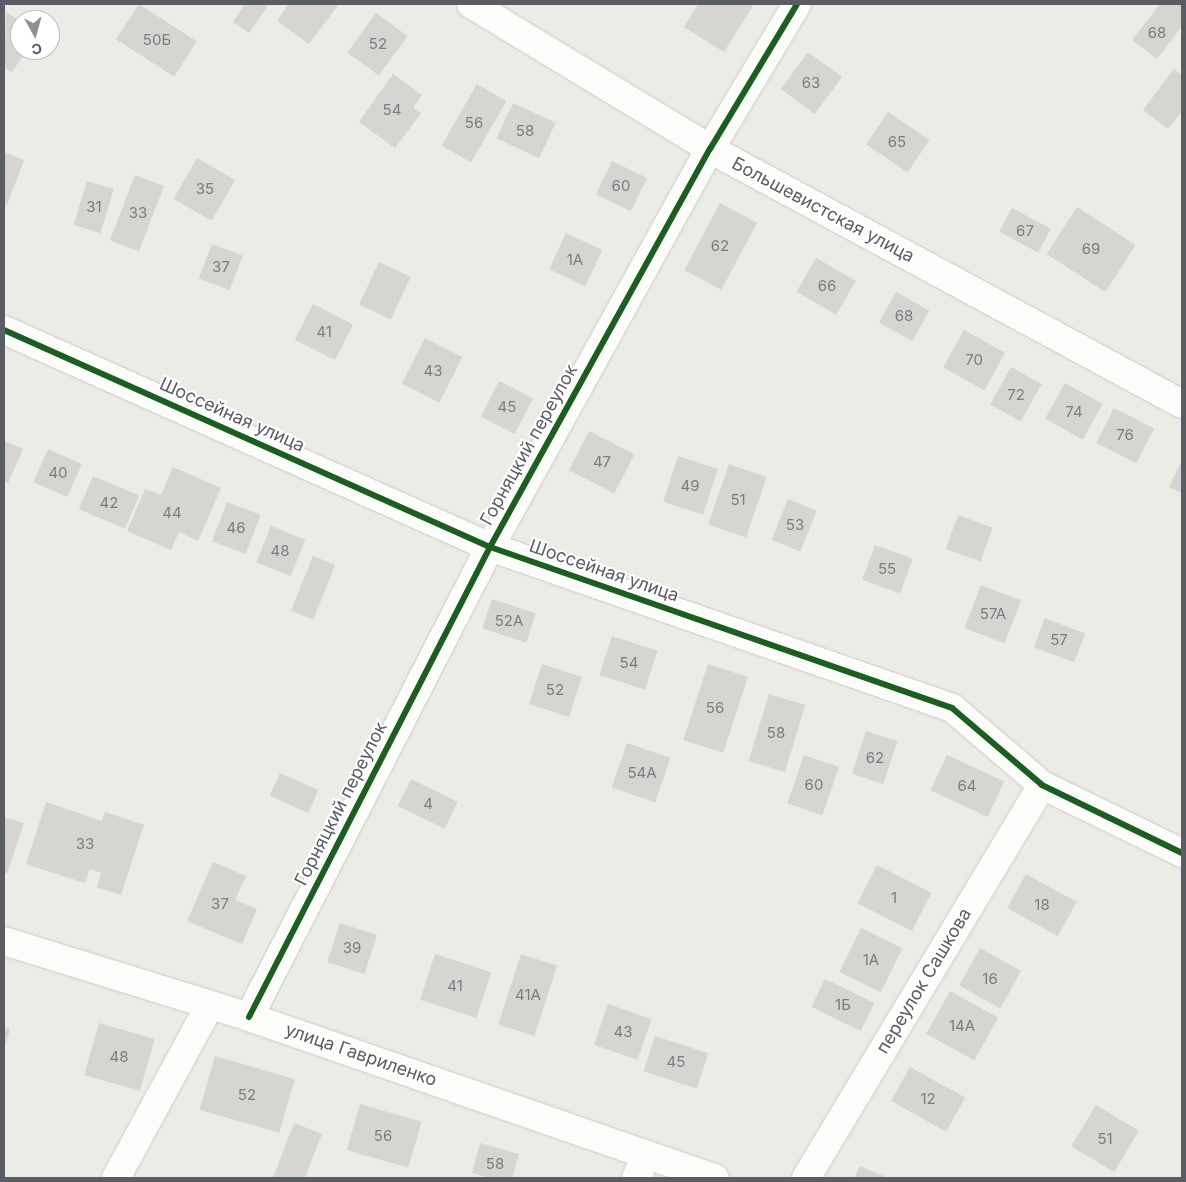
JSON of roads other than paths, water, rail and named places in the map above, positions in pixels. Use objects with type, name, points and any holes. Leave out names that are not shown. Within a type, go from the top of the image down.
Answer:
[{"type":"street","name":"Большевистская улица","points":[[471,4],[710,149],[1182,404]]},
{"type":"street","name":"Горняцкий переулок","points":[[249,1017],[490,547],[710,149],[797,4]]},
{"type":"street","name":"Шоссейная улица","points":[[4,330],[490,547],[952,708],[1042,785],[1182,853]]},
{"type":"street","name":"переулок Сашкова","points":[[806,1178],[1042,785]]},
{"type":"street","name":"улица Гавриленко","points":[[4,941],[249,1017],[642,1166],[715,1178]]},
{"type":"street","points":[[116,1178],[210,1005]]}]
